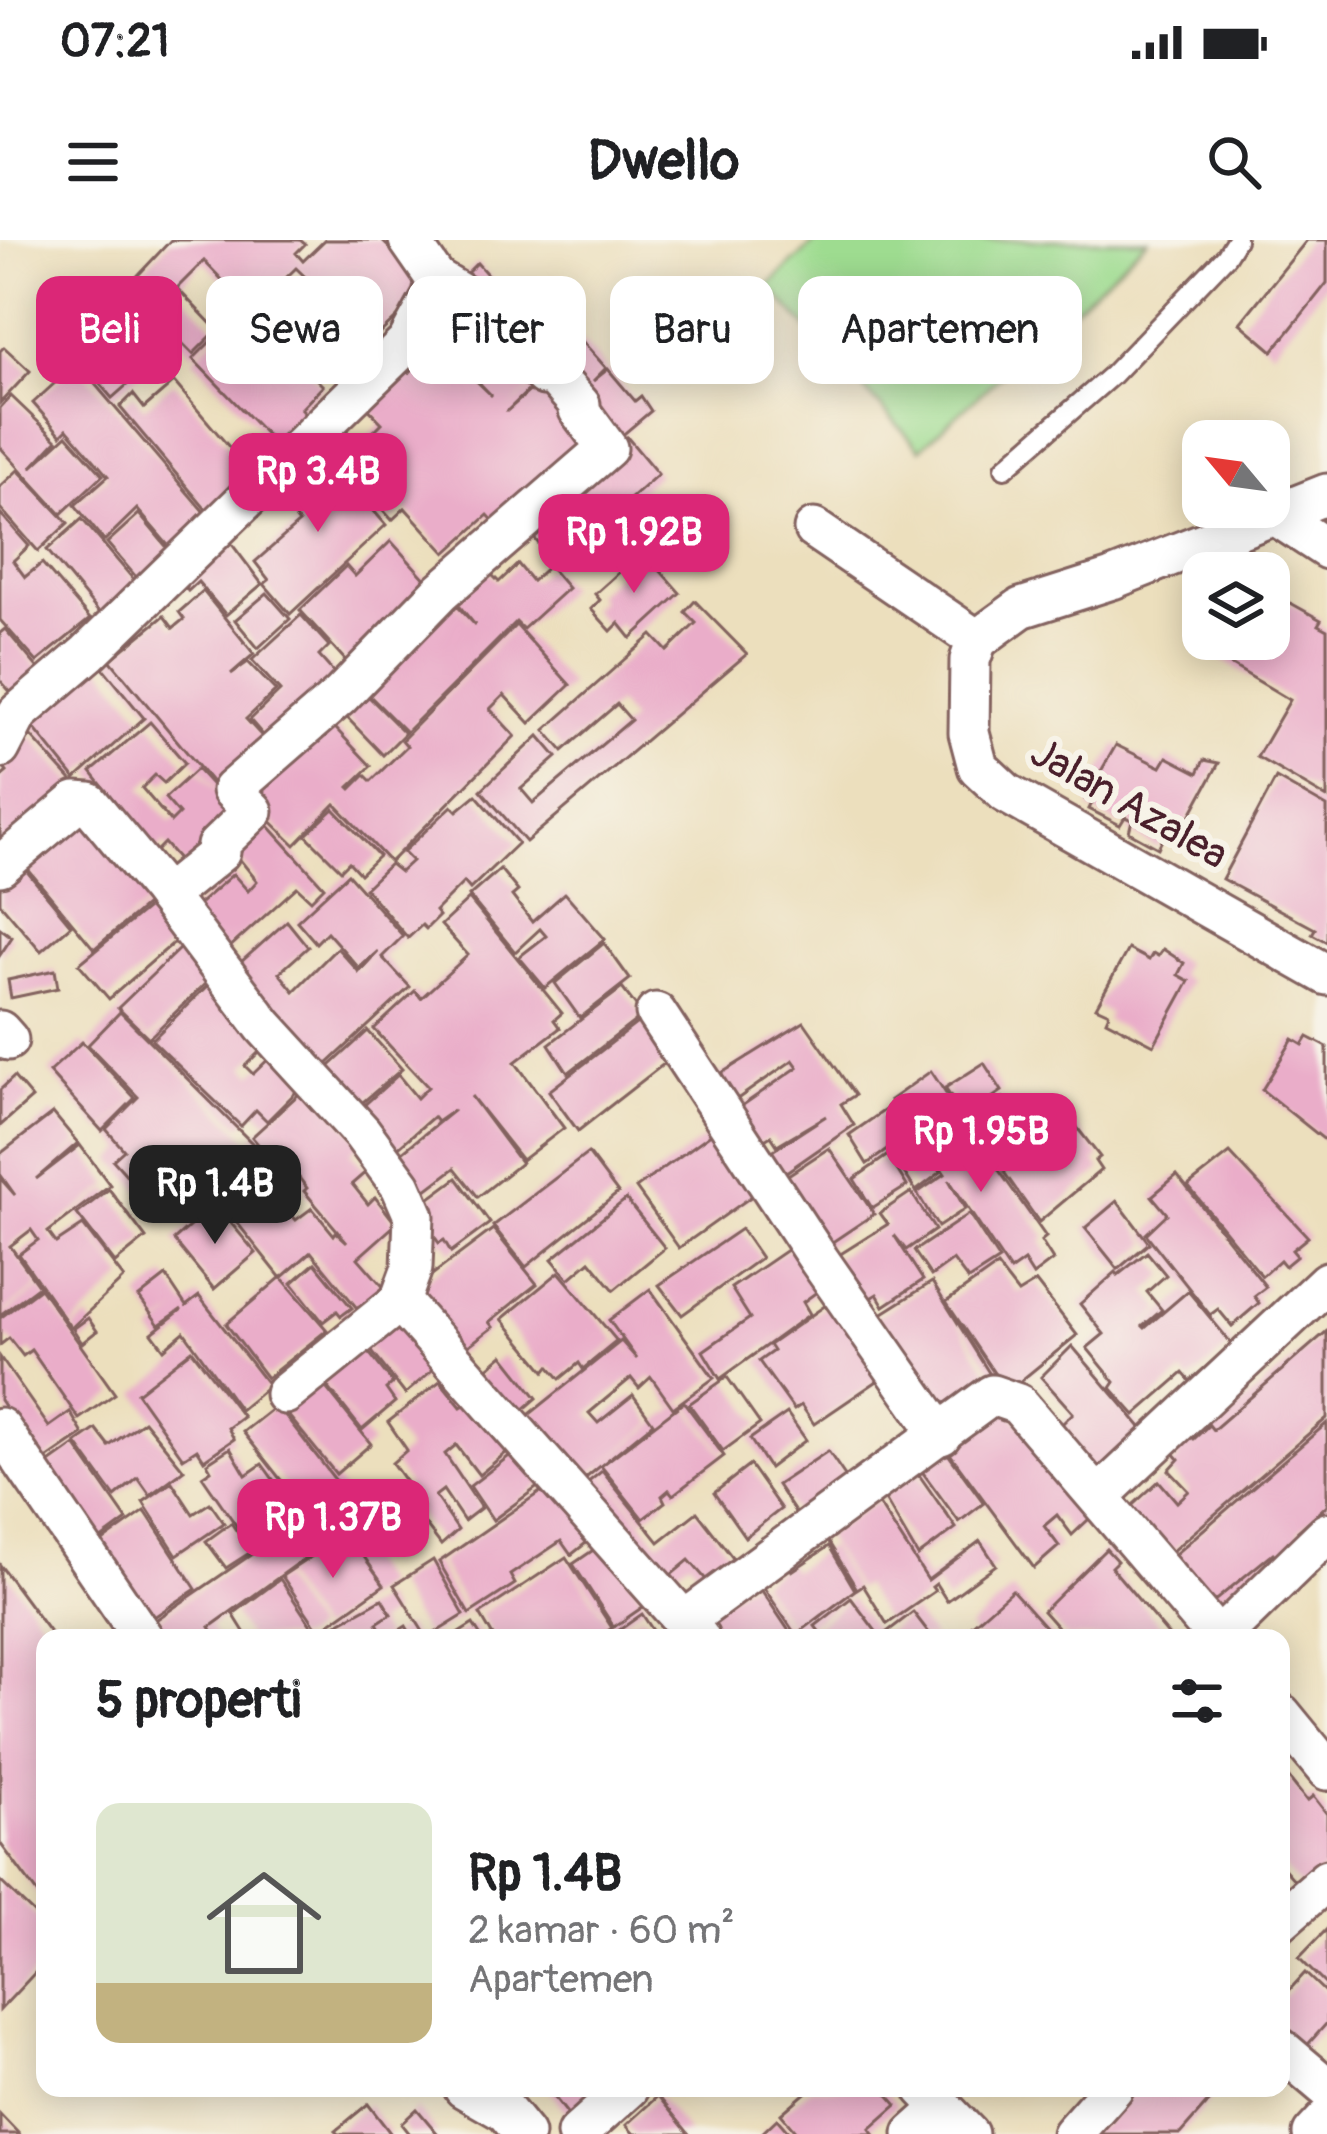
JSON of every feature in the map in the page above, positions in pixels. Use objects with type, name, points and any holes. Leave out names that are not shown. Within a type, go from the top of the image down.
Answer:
[{"type":"street","points":[[409,240],[435,276]]},
{"type":"street","points":[[0,748],[18,713],[105,636],[407,343]]},
{"type":"street","points":[[166,896],[220,852],[217,846],[253,812],[232,790],[340,695],[442,591],[608,448],[561,384]]},
{"type":"street","points":[[1290,509],[1327,494]]},
{"type":"street","points":[[1290,525],[1327,550]]},
{"type":"street","points":[[814,529],[974,650],[994,623],[1021,608],[1112,579],[1242,528]]},
{"type":"street","name":"Jalan Azalea","points":[[974,650],[969,733],[977,767],[1006,793],[1327,975]]},
{"type":"street","points":[[0,866],[76,802],[89,803],[264,1026],[362,1133],[400,1186],[414,1216],[415,1243],[400,1301],[285,1394]]},
{"type":"street","points":[[656,1012],[941,1436]]},
{"type":"street","points":[[1100,1495],[1327,1282]]},
{"type":"street","points":[[400,1301],[691,1629],[992,1395],[1010,1399],[1100,1495],[1212,1629]]},
{"type":"street","points":[[0,1427],[137,1629]]},
{"type":"street","points":[[1228,1629],[1327,1533]]},
{"type":"street","points":[[1290,1725],[1327,1770]]},
{"type":"street","points":[[1290,1912],[1327,1880]]},
{"type":"street","points":[[1290,2057],[1327,2088]]},
{"type":"street","points":[[480,2097],[506,2112],[524,2134]]},
{"type":"street","points":[[577,2134],[618,2097]]},
{"type":"street","points":[[1072,2134],[1098,2097]]},
{"type":"street","points":[[1313,2134],[1327,2119]]},
{"type":"lane","points":[[1005,468],[1112,375],[1236,240]]},
{"type":"green space","points":[[817,240],[1148,240],[1082,300],[1082,276],[798,276],[798,318],[774,292],[774,280]]},
{"type":"green space","points":[[859,384],[991,384],[920,449]]},
{"type":"building","points":[[171,240],[300,240],[305,244],[296,253],[303,261],[325,240],[381,240],[419,276],[407,276],[407,308],[383,330],[383,276],[304,276],[296,268],[288,276],[218,276],[204,261],[182,283],[182,276],[137,276]]},
{"type":"building","points":[[1307,240],[1327,240],[1327,283],[1273,351],[1240,323]]},
{"type":"building","points":[[477,263],[489,276],[464,276]]},
{"type":"building","points":[[182,293],[206,318],[206,341],[193,354],[182,343]]},
{"type":"building","points":[[206,346],[206,372],[193,359]]},
{"type":"building","points":[[586,346],[606,368],[593,381],[608,369],[610,384],[621,384],[635,401],[641,396],[651,411],[612,444],[562,384],[586,384]]},
{"type":"building","points":[[4,347],[30,371],[0,403],[0,351]]},
{"type":"building","points":[[398,361],[407,371],[407,384],[480,384],[492,396],[480,384],[535,384],[506,412],[538,384],[558,384],[601,446],[500,528],[488,515],[446,553],[405,508],[392,520],[350,473],[373,451],[364,441],[382,423],[359,399],[374,384],[383,384],[383,376]]},
{"type":"building","points":[[54,384],[95,384],[210,519],[173,551],[137,509],[104,541],[75,505],[108,476],[67,429],[61,435],[33,403]]},
{"type":"building","points":[[100,384],[128,384],[112,398]]},
{"type":"building","points":[[176,384],[258,481],[214,519],[120,407],[133,394],[144,408]]},
{"type":"building","points":[[217,384],[323,386],[301,409],[312,421],[283,452]]},
{"type":"building","points":[[11,396],[57,440],[31,468],[67,435],[103,475],[61,514],[0,447],[0,408]]},
{"type":"building","points":[[627,437],[658,474],[556,565],[525,527]]},
{"type":"building","points":[[327,457],[386,525],[290,614],[264,584],[269,580],[255,562],[299,523],[280,500]]},
{"type":"building","points":[[18,470],[68,523],[38,551],[0,508],[0,487]]},
{"type":"building","points":[[0,513],[29,546],[13,561],[25,577],[42,563],[90,619],[37,662],[0,620]]},
{"type":"building","points":[[139,514],[175,557],[143,585],[107,543]]},
{"type":"building","points":[[82,519],[146,594],[110,626],[47,550]]},
{"type":"building","points":[[222,531],[262,584],[226,615],[198,582],[188,591],[173,571]]},
{"type":"building","points":[[391,541],[437,592],[357,673],[300,610],[346,566],[355,576]]},
{"type":"building","points":[[643,551],[680,593],[631,638],[619,623],[611,631],[591,609],[600,600],[595,594]]},
{"type":"building","points":[[518,564],[532,581],[549,566],[568,588],[523,629],[516,622],[406,732],[355,681],[444,592],[475,625],[456,602],[488,571],[499,582]]},
{"type":"building","points":[[203,591],[254,654],[231,674],[248,662],[276,691],[246,719],[270,745],[219,791],[110,660],[164,616],[173,628],[184,619],[179,612]]},
{"type":"building","points":[[267,593],[290,619],[258,648],[235,620]]},
{"type":"building","points":[[695,601],[747,654],[526,842],[481,790],[539,736],[557,757],[521,789],[533,803],[631,720],[617,704],[563,751],[545,730],[652,635],[667,651],[696,623],[685,612]]},
{"type":"building","points":[[1290,603],[1321,620],[1318,625],[1327,630],[1327,798],[1257,757],[1290,700],[1223,660],[1290,660]]},
{"type":"building","points":[[301,615],[329,646],[319,656],[344,684],[275,749],[250,720],[280,691],[252,660]]},
{"type":"building","points":[[516,625],[570,685],[530,723],[504,695],[490,709],[515,736],[390,862],[335,804],[295,845],[240,791],[322,714],[371,766],[349,787],[365,775],[371,781],[407,746],[402,740]]},
{"type":"building","points":[[5,629],[47,679],[19,702],[0,680],[0,633]]},
{"type":"building","points":[[94,657],[144,718],[75,779],[25,717]]},
{"type":"building","points":[[355,683],[405,733],[383,755],[334,704]]},
{"type":"building","points":[[150,722],[185,763],[164,783],[155,775],[142,788],[171,822],[179,814],[165,798],[197,769],[243,819],[188,870],[164,843],[147,860],[106,813],[116,803],[91,772]]},
{"type":"building","points":[[31,736],[80,790],[0,860],[0,778],[7,772],[0,763]]},
{"type":"building","points":[[1116,745],[1161,767],[1167,757],[1198,773],[1204,760],[1219,763],[1178,838],[1166,832],[1158,848],[1129,832],[1132,820],[1125,817],[1120,825],[1089,809],[1092,803],[1085,799]]},
{"type":"building","points":[[1276,778],[1327,807],[1327,942],[1312,934],[1315,929],[1222,879]]},
{"type":"building","points":[[476,795],[518,843],[470,889],[464,882],[435,911],[439,916],[426,929],[422,925],[408,938],[365,888],[390,864],[400,872],[412,861],[403,852],[452,806],[457,811]]},
{"type":"building","points":[[84,807],[157,896],[94,949],[21,861]]},
{"type":"building","points":[[334,809],[379,856],[360,874],[349,862],[341,870],[306,835]]},
{"type":"building","points":[[257,813],[324,887],[311,900],[297,887],[220,956],[186,915],[233,874],[248,891],[257,881],[225,841]]},
{"type":"building","points":[[20,863],[71,925],[41,951],[0,903],[0,880]]},
{"type":"building","points":[[500,869],[518,891],[512,896],[532,922],[565,893],[605,939],[545,988],[519,957],[546,936],[540,929],[515,952],[469,896]]},
{"type":"building","points":[[348,874],[403,936],[382,957],[410,987],[313,1077],[230,972],[287,921],[308,947],[279,973],[294,991],[337,948],[359,972],[378,951],[359,968],[327,932],[316,943],[297,921]]},
{"type":"building","points":[[158,899],[186,932],[109,999],[79,964]]},
{"type":"building","points":[[469,899],[562,1013],[554,1020],[560,1028],[515,1062],[564,1128],[522,1160],[471,1096],[521,1163],[478,1197],[455,1168],[417,1197],[390,1162],[454,1110],[437,1122],[433,1117],[394,1151],[360,1109],[398,1075],[417,1098],[428,1087],[374,1029],[415,991],[421,998],[468,955],[441,925]]},
{"type":"building","points":[[0,928],[12,937],[0,955]]},
{"type":"building","points":[[604,943],[630,979],[580,1018],[555,983]]},
{"type":"building","points":[[180,948],[210,979],[149,1038],[118,1008]]},
{"type":"building","points":[[1128,949],[1149,960],[1163,949],[1184,963],[1178,975],[1189,981],[1154,1045],[1106,1020],[1109,1013],[1096,1007]]},
{"type":"building","points":[[55,970],[58,988],[11,998],[8,980]]},
{"type":"building","points":[[215,978],[266,1045],[245,1066],[253,1074],[278,1050],[307,1081],[267,1121],[256,1110],[241,1126],[152,1040]]},
{"type":"building","points":[[622,988],[643,1015],[568,1073],[549,1044]]},
{"type":"building","points":[[120,1012],[267,1158],[223,1203],[202,1180],[164,1217],[113,1160],[124,1150],[106,1129],[138,1097],[88,1045]]},
{"type":"building","points":[[641,1020],[669,1060],[578,1131],[549,1091]]},
{"type":"building","points":[[804,1022],[855,1095],[841,1104],[854,1125],[776,1179],[763,1157],[826,1116],[777,1145],[771,1136],[755,1146],[733,1112],[798,1067],[793,1060],[733,1102],[717,1076]]},
{"type":"building","points":[[368,1031],[402,1069],[350,1113],[319,1076]]},
{"type":"building","points":[[1308,1037],[1327,1047],[1327,1142],[1262,1090],[1293,1039],[1303,1045]]},
{"type":"building","points":[[82,1042],[135,1098],[102,1131],[49,1072]]},
{"type":"building","points":[[984,1063],[1002,1091],[964,1117],[945,1088]]},
{"type":"building","points":[[931,1071],[956,1109],[917,1136],[890,1100]]},
{"type":"building","points":[[14,1077],[32,1098],[0,1126],[0,1090]]},
{"type":"building","points":[[310,1084],[362,1143],[351,1152],[367,1171],[352,1184],[368,1204],[375,1197],[396,1224],[358,1258],[387,1291],[361,1313],[311,1252],[281,1278],[223,1205],[256,1174],[296,1220],[312,1208],[334,1235],[347,1242],[304,1191],[307,1188],[281,1154],[273,1162],[252,1137]]},
{"type":"building","points":[[1003,1098],[1024,1129],[999,1149],[995,1143],[990,1145],[972,1119]]},
{"type":"building","points":[[892,1105],[911,1133],[867,1164],[849,1135]]},
{"type":"building","points":[[957,1111],[1046,1237],[1041,1241],[1053,1260],[1033,1275],[1024,1261],[1010,1271],[949,1180],[965,1209],[938,1227],[917,1193],[945,1174],[920,1138]]},
{"type":"building","points":[[53,1113],[78,1143],[36,1179],[80,1145],[110,1185],[48,1232],[56,1243],[83,1225],[124,1278],[71,1328],[19,1254],[38,1240],[31,1230],[10,1246],[39,1286],[0,1315],[0,1178],[15,1195],[0,1174],[0,1154]]},
{"type":"building","points":[[1072,1121],[1100,1157],[1095,1161],[1101,1170],[1039,1222],[1004,1172]]},
{"type":"building","points":[[719,1128],[762,1189],[679,1248],[636,1188]]},
{"type":"building","points":[[919,1141],[941,1172],[916,1191],[894,1157]]},
{"type":"building","points":[[829,1148],[874,1214],[825,1247],[779,1181]]},
{"type":"building","points":[[588,1153],[618,1193],[526,1267],[493,1226]]},
{"type":"building","points":[[1230,1153],[1308,1237],[1292,1250],[1297,1256],[1285,1266],[1280,1260],[1262,1276],[1188,1186]]},
{"type":"building","points":[[888,1155],[907,1186],[872,1208],[854,1179]]},
{"type":"building","points":[[1177,1175],[1266,1287],[1254,1296],[1259,1303],[1232,1326],[1218,1309],[1210,1315],[1146,1234],[1167,1214],[1152,1196]]},
{"type":"building","points":[[457,1178],[490,1223],[451,1252],[415,1209]]},
{"type":"building","points":[[109,1189],[146,1238],[115,1263],[77,1214]]},
{"type":"building","points":[[911,1192],[935,1230],[906,1250],[894,1235],[923,1280],[884,1306],[877,1294],[859,1305],[831,1260],[888,1224],[880,1213]]},
{"type":"building","points":[[626,1199],[665,1248],[614,1290],[590,1261],[569,1279],[552,1259]]},
{"type":"building","points":[[1117,1201],[1149,1243],[1118,1269],[1085,1228]]},
{"type":"building","points":[[215,1204],[256,1253],[214,1289],[174,1240]]},
{"type":"building","points":[[969,1214],[999,1260],[968,1280],[953,1260],[931,1276],[914,1251]]},
{"type":"building","points":[[493,1229],[537,1284],[455,1356],[408,1293]]},
{"type":"building","points":[[741,1229],[761,1258],[682,1315],[659,1285]]},
{"type":"building","points":[[791,1247],[821,1289],[803,1302],[810,1314],[720,1379],[703,1351],[750,1318],[731,1288]]},
{"type":"building","points":[[1147,1252],[1166,1275],[1147,1292],[1162,1310],[1143,1326],[1188,1291],[1232,1344],[1190,1381],[1183,1373],[1135,1415],[1111,1388],[1115,1382],[1087,1348],[1104,1334],[1080,1304]]},
{"type":"building","points":[[315,1263],[352,1308],[341,1316],[337,1311],[323,1322],[292,1283]]},
{"type":"building","points":[[997,1266],[1018,1293],[1036,1282],[1077,1335],[1007,1392],[946,1302]]},
{"type":"building","points":[[559,1272],[617,1341],[583,1369],[579,1363],[560,1379],[549,1366],[545,1371],[502,1319]]},
{"type":"building","points":[[166,1276],[186,1306],[199,1296],[269,1386],[240,1410],[184,1332],[164,1349],[152,1333],[182,1309],[159,1325],[139,1297]]},
{"type":"building","points":[[281,1277],[327,1330],[267,1378],[226,1324]]},
{"type":"building","points":[[932,1282],[996,1384],[942,1425],[867,1323]]},
{"type":"building","points":[[40,1288],[115,1394],[79,1419],[31,1350],[23,1356],[9,1338],[0,1345],[0,1318]]},
{"type":"building","points":[[650,1289],[714,1378],[673,1408],[651,1377],[639,1388],[631,1378],[589,1413],[598,1423],[633,1395],[653,1423],[570,1491],[515,1426],[621,1341],[637,1359],[609,1320]]},
{"type":"building","points":[[836,1298],[886,1375],[814,1424],[801,1405],[794,1410],[759,1361],[773,1351],[769,1345]]},
{"type":"building","points":[[398,1310],[440,1363],[405,1394],[362,1339]]},
{"type":"building","points":[[88,1318],[97,1331],[82,1343],[73,1329]]},
{"type":"building","points":[[1327,1331],[1327,1418],[1164,1558],[1123,1514],[1159,1481],[1177,1502],[1189,1491],[1169,1470],[1179,1459],[1174,1453],[1209,1425],[1213,1430]]},
{"type":"building","points":[[359,1340],[393,1383],[386,1389],[395,1402],[362,1430],[317,1373]]},
{"type":"building","points":[[1072,1346],[1146,1433],[1093,1484],[1049,1437],[1073,1413],[1041,1377]]},
{"type":"building","points":[[192,1350],[243,1417],[228,1428],[234,1439],[204,1460],[197,1449],[183,1458],[137,1393]]},
{"type":"building","points":[[503,1355],[537,1398],[509,1422],[475,1379]]},
{"type":"building","points":[[0,1357],[49,1427],[70,1412],[83,1434],[42,1462],[0,1400]]},
{"type":"building","points":[[727,1377],[760,1424],[723,1451],[689,1404]]},
{"type":"building","points":[[319,1379],[371,1444],[336,1474],[283,1409]]},
{"type":"building","points":[[440,1381],[482,1425],[491,1418],[513,1447],[479,1475],[456,1445],[445,1454],[481,1508],[464,1521],[443,1490],[435,1496],[458,1530],[441,1545],[400,1491],[408,1485],[392,1463],[407,1450],[388,1422]]},
{"type":"building","points":[[684,1402],[724,1456],[673,1495],[669,1490],[662,1496],[665,1502],[643,1519],[601,1466]]},
{"type":"building","points":[[1004,1403],[1090,1518],[1072,1535],[1057,1515],[1044,1526],[1059,1546],[1034,1568],[942,1443]]},
{"type":"building","points":[[277,1405],[364,1517],[330,1542],[243,1432]]},
{"type":"building","points":[[787,1413],[806,1440],[769,1468],[750,1439]]},
{"type":"building","points":[[144,1421],[184,1470],[150,1495],[138,1478],[115,1497],[76,1443],[96,1429],[109,1446]]},
{"type":"building","points":[[1327,1423],[1327,1505],[1277,1558],[1273,1553],[1206,1608],[1167,1561]]},
{"type":"building","points":[[75,1445],[127,1520],[89,1548],[44,1467]]},
{"type":"building","points":[[943,1447],[984,1503],[959,1522],[918,1466]]},
{"type":"building","points":[[230,1448],[246,1475],[262,1464],[290,1503],[264,1521],[269,1530],[249,1544],[202,1476],[211,1470],[207,1463]]},
{"type":"building","points":[[517,1450],[543,1483],[493,1520],[470,1486]]},
{"type":"building","points":[[828,1451],[850,1483],[799,1518],[777,1485]]},
{"type":"building","points":[[750,1465],[781,1509],[745,1537],[714,1493]]},
{"type":"building","points":[[602,1471],[659,1542],[697,1512],[743,1571],[717,1592],[689,1560],[659,1585],[576,1492]]},
{"type":"building","points":[[917,1472],[956,1528],[918,1556],[883,1496]]},
{"type":"building","points":[[556,1481],[596,1535],[571,1555],[561,1541],[510,1575],[515,1584],[469,1614],[439,1562]]},
{"type":"building","points":[[172,1482],[193,1514],[210,1503],[224,1523],[177,1555],[143,1502]]},
{"type":"building","points":[[877,1501],[928,1580],[980,1541],[996,1565],[947,1601],[936,1584],[935,1591],[887,1624],[863,1585],[857,1589],[825,1536]]},
{"type":"building","points":[[145,1511],[196,1589],[145,1623],[97,1545]]},
{"type":"building","points":[[306,1517],[326,1543],[211,1629],[147,1626]]},
{"type":"building","points":[[231,1523],[251,1552],[226,1568],[206,1541]]},
{"type":"building","points":[[347,1533],[384,1585],[318,1629],[282,1576]]},
{"type":"building","points":[[605,1542],[647,1604],[614,1627],[573,1564]]},
{"type":"building","points":[[829,1546],[855,1590],[804,1629],[792,1629],[760,1582],[788,1563],[792,1571]]},
{"type":"building","points":[[1106,1549],[1117,1561],[1111,1567],[1163,1629],[1059,1629],[1043,1611]]},
{"type":"building","points":[[566,1557],[612,1628],[489,1629],[480,1614]]},
{"type":"building","points":[[433,1560],[464,1615],[441,1629],[421,1629],[394,1585]]},
{"type":"building","points":[[0,1565],[47,1629],[36,1629],[36,1892],[0,1843]]},
{"type":"building","points":[[280,1579],[313,1629],[242,1629],[233,1614]]},
{"type":"building","points":[[754,1579],[788,1629],[703,1629],[696,1618]]},
{"type":"building","points":[[1012,1590],[1047,1629],[970,1629]]},
{"type":"building","points":[[851,1598],[874,1629],[817,1629],[815,1626]]},
{"type":"building","points":[[382,1599],[391,1614],[377,1623],[380,1629],[328,1629]]},
{"type":"building","points":[[913,1612],[926,1629],[891,1629]]},
{"type":"building","points":[[642,1614],[652,1629],[621,1629]]},
{"type":"building","points":[[1290,1779],[1307,1801],[1313,1796],[1327,1814],[1327,1867],[1302,1889],[1290,1875]]},
{"type":"building","points":[[0,1881],[36,1915],[36,1972],[0,2010]]},
{"type":"building","points":[[1327,1929],[1327,1986],[1299,1958]]},
{"type":"building","points":[[1305,1973],[1327,1994],[1327,2023],[1302,2051],[1290,2041],[1290,1989]]},
{"type":"building","points":[[554,2097],[608,2097],[570,2117]]},
{"type":"building","points":[[659,2097],[689,2134],[634,2134],[626,2125]]},
{"type":"building","points":[[801,2097],[890,2097],[897,2105],[870,2129],[874,2134],[798,2134],[781,2114]]},
{"type":"building","points":[[1128,2097],[1210,2100],[1180,2134],[1082,2134],[1102,2126]]},
{"type":"building","points":[[368,2104],[391,2134],[335,2131]]},
{"type":"building","points":[[417,2109],[438,2134],[409,2134],[401,2124]]},
{"type":"building","points":[[0,2114],[19,2134],[0,2134]]},
{"type":"building","points":[[777,2119],[790,2134],[761,2134]]}]
